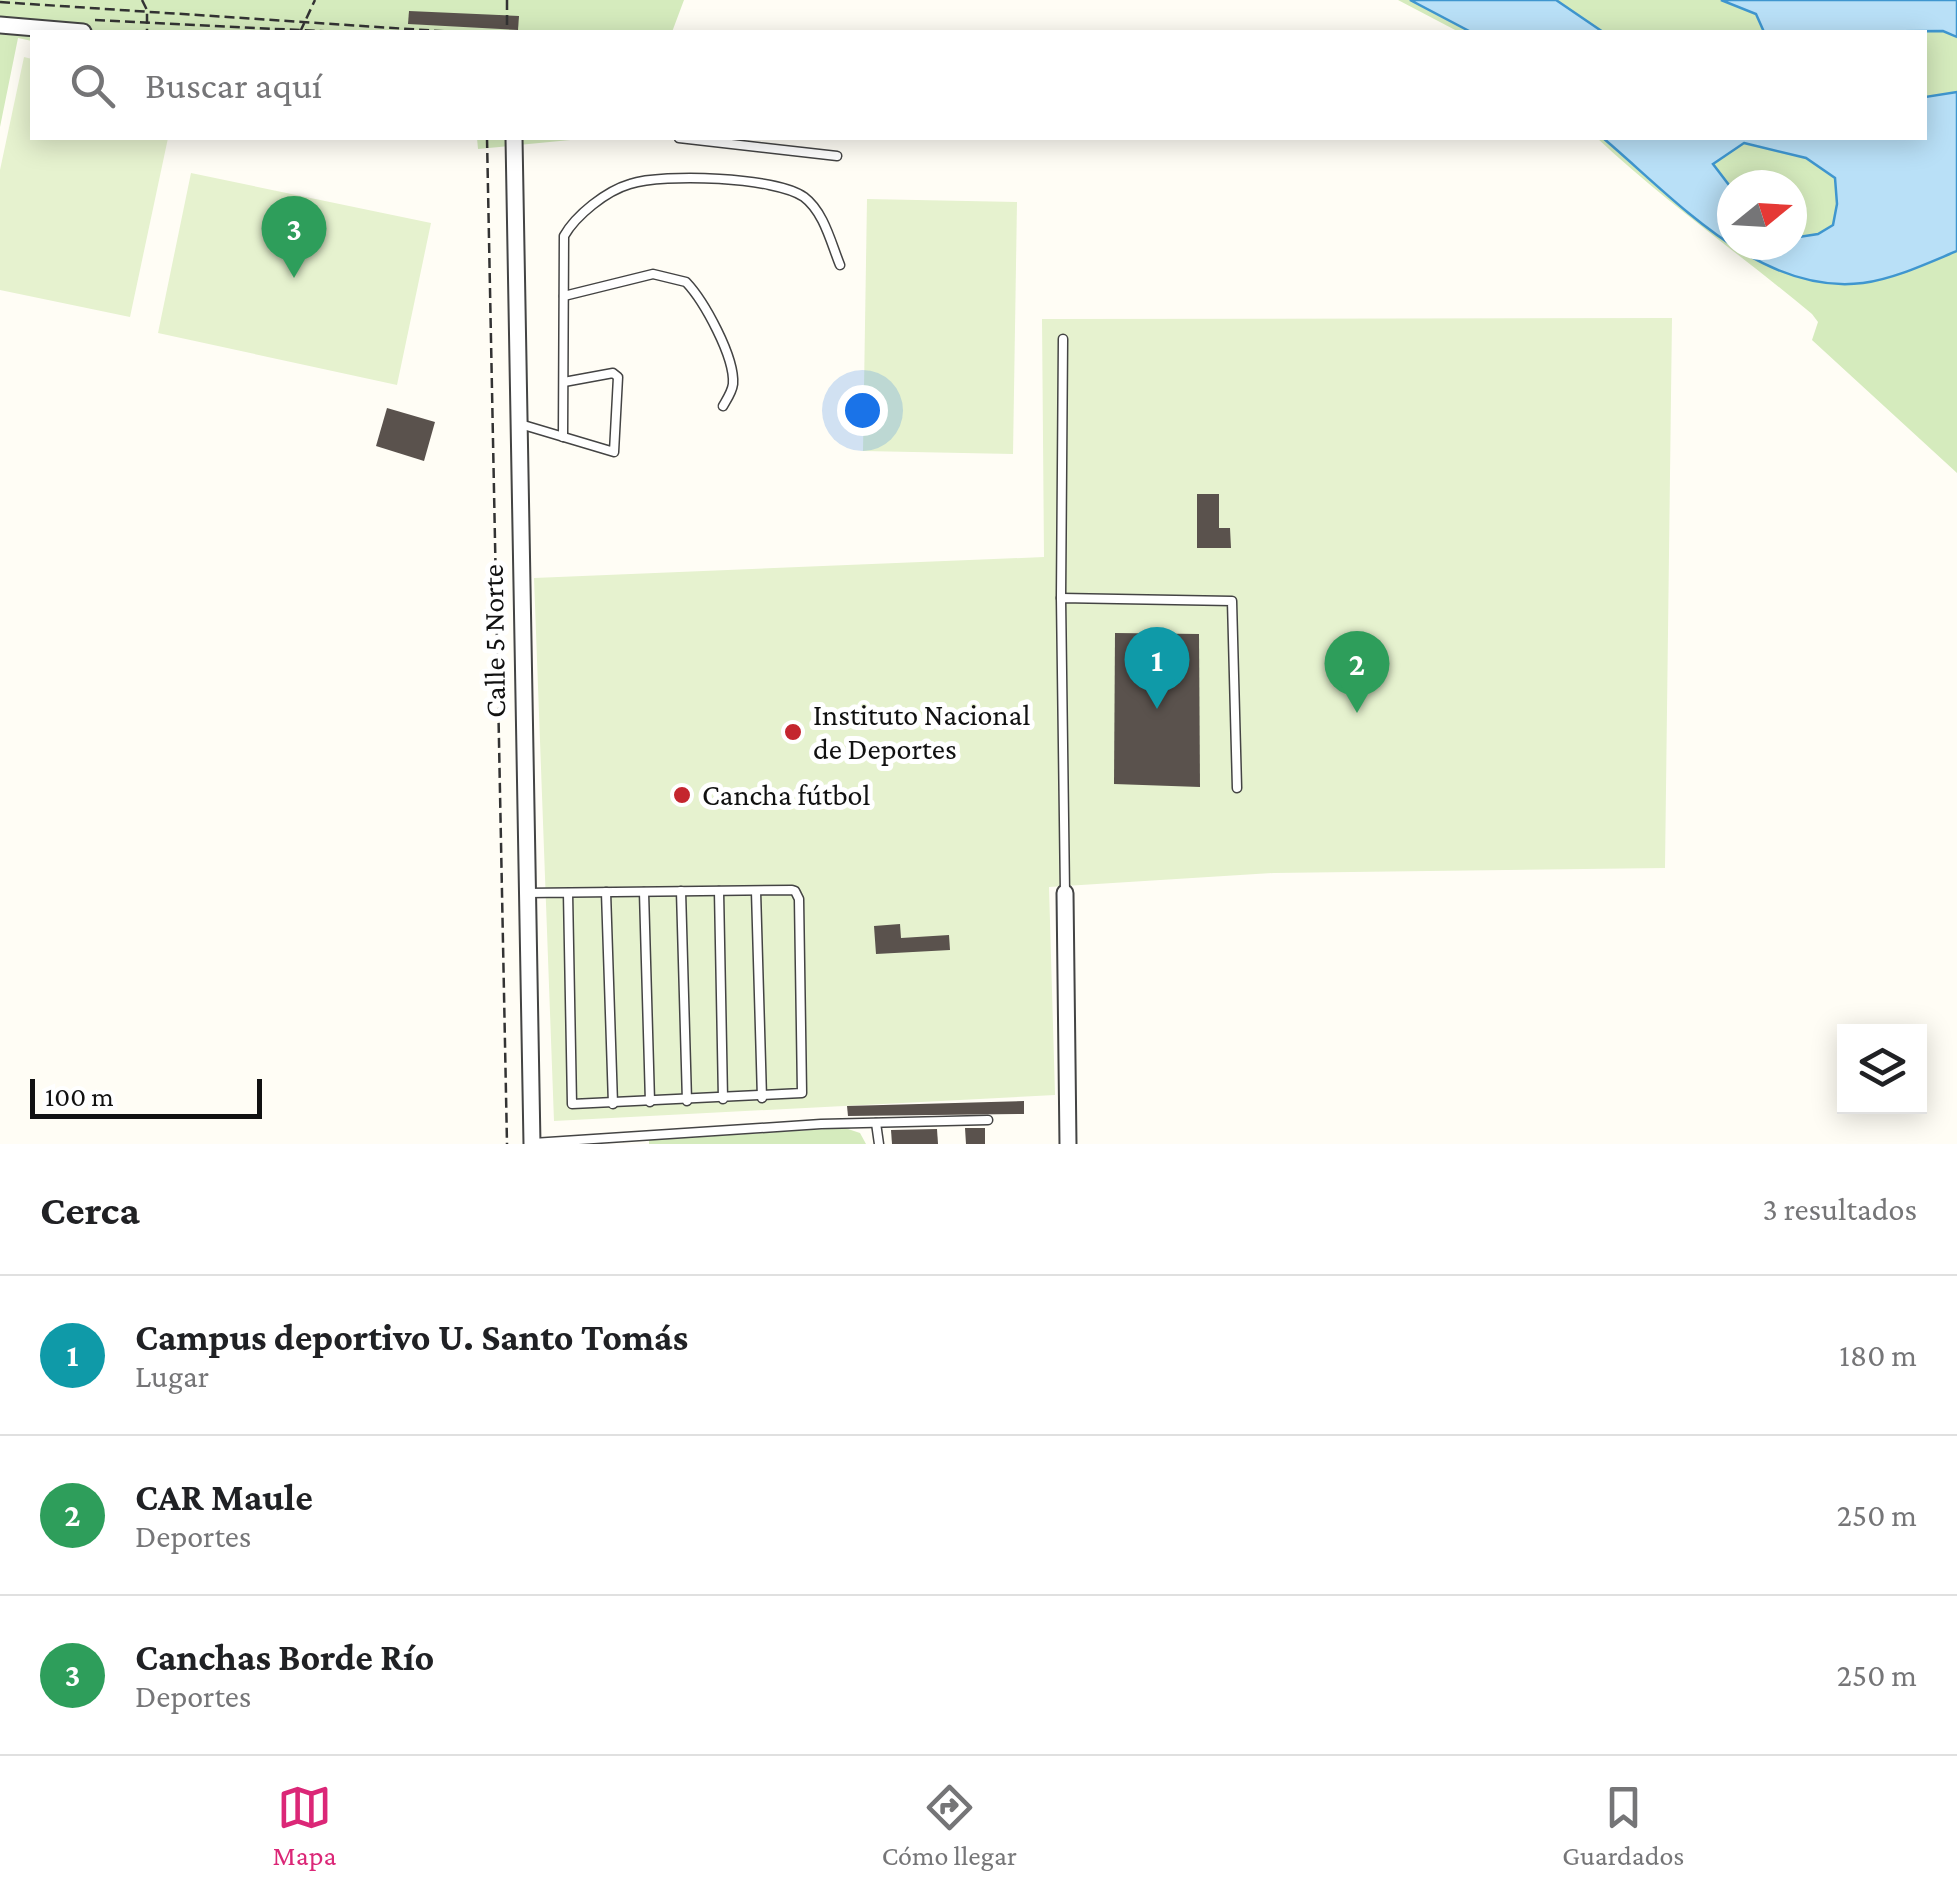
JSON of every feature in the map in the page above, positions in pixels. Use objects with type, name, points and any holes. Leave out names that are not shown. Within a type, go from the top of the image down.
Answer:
[{"type":"street","points":[[0,26],[87,26]]},
{"type":"street","name":"Calle 5 Norte","points":[[514,140],[516,422],[532,1143]]},
{"type":"street","points":[[1064,892],[1068,1144]]},
{"type":"lane","points":[[697,140],[837,156]]},
{"type":"lane","points":[[563,437],[564,236],[571,225],[610,192],[631,183],[688,178],[790,188],[815,207],[840,264]]},
{"type":"lane","points":[[564,296],[653,274],[686,282],[716,328],[731,370],[733,388],[723,406]]},
{"type":"lane","points":[[1063,338],[1064,892]]},
{"type":"lane","points":[[516,422],[614,452],[620,382],[613,373],[564,382]]},
{"type":"lane","points":[[1061,598],[1232,601],[1238,788]]},
{"type":"lane","points":[[526,893],[568,892],[681,892],[792,890],[799,898],[803,1090],[796,1096],[762,1098],[572,1103],[568,892]]},
{"type":"lane","points":[[719,891],[724,1099]]},
{"type":"lane","points":[[756,891],[762,1098]]},
{"type":"lane","points":[[606,892],[614,1104]]},
{"type":"lane","points":[[644,892],[650,1102]]},
{"type":"lane","points":[[681,892],[687,1101]]},
{"type":"lane","points":[[532,1143],[988,1120]]},
{"type":"lane","points":[[876,1123],[879,1144]]},
{"type":"path","points":[[142,0],[147,10],[148,30]]},
{"type":"path","points":[[300,30],[315,0]]},
{"type":"path","points":[[507,0],[507,30]]},
{"type":"path","points":[[0,2],[427,30]]},
{"type":"path","points":[[87,26],[147,24],[278,30]]},
{"type":"path","points":[[487,140],[506,1144]]},
{"type":"green space","points":[[0,0],[684,0],[673,30],[30,30],[30,41],[18,38],[0,127]]},
{"type":"green space","points":[[1398,0],[1957,0],[1957,473],[1812,340],[1818,322],[1812,314],[1744,260],[1807,260],[1807,170],[1717,170],[1717,239],[1599,140],[1927,140],[1927,30],[1455,30]]},
{"type":"green space","points":[[24,57],[30,58],[30,140],[168,140],[130,317],[0,290],[0,170]]},
{"type":"green space","points":[[477,140],[570,140],[478,149]]},
{"type":"green space","points":[[191,173],[431,223],[397,385],[158,333]]},
{"type":"green space","points":[[867,199],[1017,202],[1013,454],[863,451]]},
{"type":"green space","points":[[1672,318],[1665,868],[1274,873],[1049,887],[1055,1095],[554,1121],[534,578],[1044,557],[1042,319]]},
{"type":"green space","points":[[845,1128],[860,1133],[866,1144],[649,1144],[649,1140]]},
{"type":"water","points":[[1410,0],[1556,0],[1600,30],[1467,30]]},
{"type":"water","points":[[1721,0],[1957,0],[1957,37],[1927,30],[1763,30],[1756,14]]},
{"type":"water","points":[[1957,92],[1957,251],[1899,274],[1863,283],[1825,283],[1756,260],[1807,260],[1807,236],[1833,225],[1837,204],[1835,178],[1806,158],[1744,143],[1713,164],[1718,170],[1717,235],[1605,140],[1927,140],[1927,97]]},
{"type":"building","points":[[409,11],[519,16],[518,30],[408,24]]},
{"type":"building","points":[[387,408],[435,422],[424,461],[376,446]]},
{"type":"building","points":[[1197,494],[1219,494],[1219,528],[1230,528],[1231,548],[1197,548]]},
{"type":"building","points":[[1115,633],[1199,634],[1200,787],[1114,784]]},
{"type":"building","points":[[900,924],[901,938],[949,935],[950,950],[876,954],[874,926]]},
{"type":"building","points":[[1024,1101],[1024,1114],[848,1116],[847,1106]]},
{"type":"building","points":[[965,1128],[985,1128],[985,1144],[966,1144]]},
{"type":"building","points":[[937,1129],[938,1144],[892,1144],[891,1130]]},
{"type":"place","name":"Canchas Borde Río","points":[[294,278]]},
{"type":"place","name":"Campus deportivo U. Santo Tomás","points":[[1157,709]]},
{"type":"place","name":"CAR Maule","points":[[1357,713]]},
{"type":"place","name":"Instituto Nacional de Deportes","points":[[793,732]]},
{"type":"place","name":"Cancha fútbol","points":[[682,795]]}]
